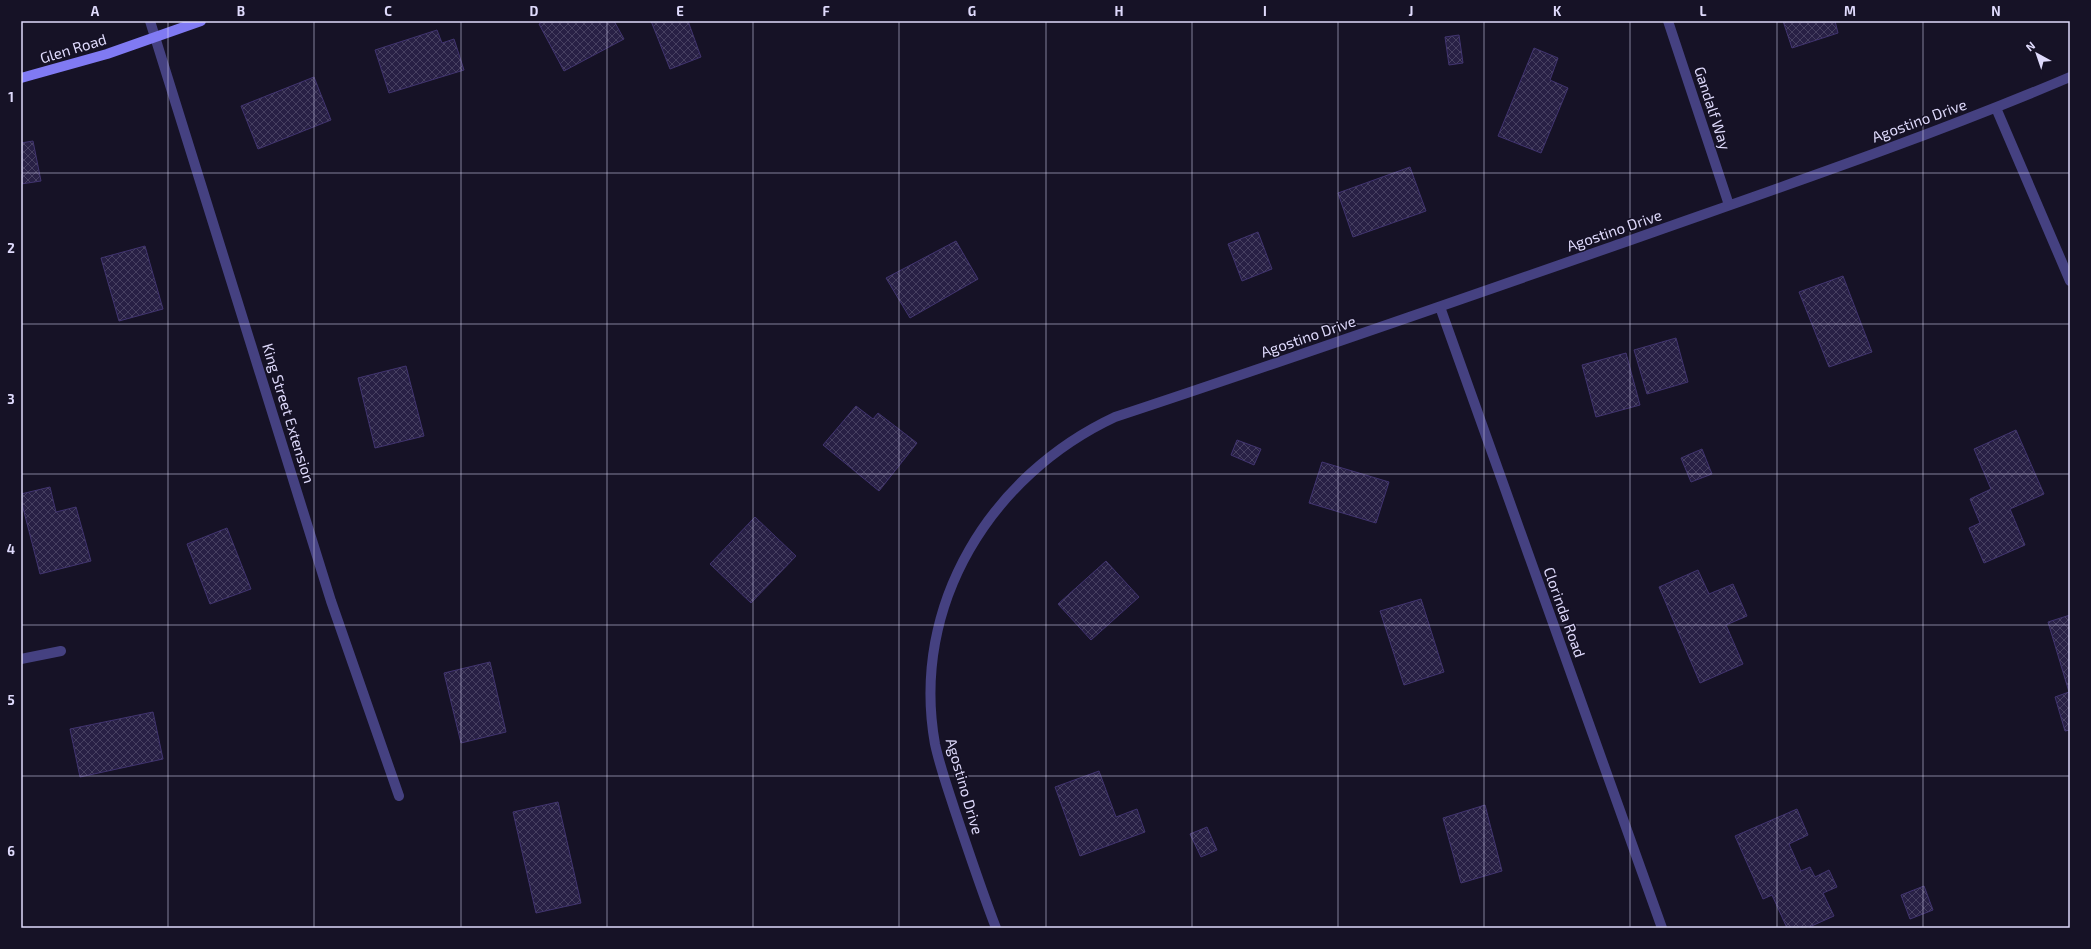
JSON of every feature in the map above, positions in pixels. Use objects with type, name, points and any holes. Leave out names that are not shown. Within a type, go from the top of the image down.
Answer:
[{"type":"street","name":"King Street Extension","points":[[150,21],[331,601],[399,796]]},
{"type":"street","name":"Glen Road","points":[[21,78],[70,65],[155,38],[201,21]]},
{"type":"street","name":"Gandalf Way","points":[[1668,21],[1729,205]]},
{"type":"street","name":"Agostino Drive","points":[[996,928],[978,882],[939,759],[933,729],[931,698],[935,651],[945,606],[955,577],[985,523],[1014,487],[1037,466],[1061,447],[1101,423],[1115,417],[1440,307],[1729,205],[1996,108],[2070,77]]},
{"type":"street","points":[[1996,108],[2070,281]]},
{"type":"street","name":"Clorinda Road","points":[[1440,307],[1662,928]]},
{"type":"street","points":[[21,659],[61,651]]},
{"type":"building","points":[[544,21],[614,21],[624,39],[564,71],[539,24]]},
{"type":"building","points":[[651,21],[688,21],[701,57],[670,69]]},
{"type":"building","points":[[1783,21],[1835,21],[1838,33],[1792,48]]},
{"type":"building","points":[[437,30],[442,43],[454,39],[464,70],[389,93],[375,50]]},
{"type":"building","points":[[1459,35],[1463,63],[1449,65],[1445,37]]},
{"type":"building","points":[[1534,48],[1558,58],[1550,80],[1568,88],[1541,153],[1498,136]]},
{"type":"building","points":[[314,77],[331,120],[258,149],[241,106]]},
{"type":"building","points":[[33,141],[41,181],[21,184],[21,143]]},
{"type":"building","points":[[1410,167],[1426,211],[1353,237],[1338,193]]},
{"type":"building","points":[[1258,232],[1272,269],[1242,281],[1228,244]]},
{"type":"building","points":[[956,241],[978,279],[910,318],[886,278]]},
{"type":"building","points":[[145,246],[163,309],[119,321],[101,258]]},
{"type":"building","points":[[1843,276],[1872,352],[1829,367],[1799,292]]},
{"type":"building","points":[[1676,338],[1688,382],[1647,394],[1634,350]]},
{"type":"building","points":[[1626,353],[1640,405],[1596,417],[1582,365]]},
{"type":"building","points":[[406,366],[424,436],[375,448],[358,378]]},
{"type":"building","points":[[856,406],[873,419],[878,413],[917,443],[879,491],[823,445]]},
{"type":"building","points":[[2016,430],[2044,494],[2010,509],[2025,545],[1984,563],[1969,528],[1980,523],[1970,499],[1991,489],[1974,449]]},
{"type":"building","points":[[1237,440],[1261,449],[1254,465],[1231,455]]},
{"type":"building","points":[[1702,449],[1712,474],[1691,482],[1681,458]]},
{"type":"building","points":[[1322,462],[1389,482],[1376,523],[1309,503]]},
{"type":"building","points":[[50,487],[56,512],[76,507],[91,561],[40,574],[21,500],[21,494]]},
{"type":"building","points":[[755,517],[796,556],[751,603],[710,564]]},
{"type":"building","points":[[227,528],[251,589],[210,604],[187,544]]},
{"type":"building","points":[[1106,561],[1139,597],[1091,640],[1058,604]]},
{"type":"building","points":[[1698,570],[1709,594],[1733,584],[1747,616],[1726,625],[1743,664],[1700,683],[1659,587]]},
{"type":"building","points":[[1421,599],[1444,672],[1404,685],[1380,611]]},
{"type":"building","points":[[2070,615],[2070,730],[2065,731],[2055,697],[2069,692],[2048,622]]},
{"type":"building","points":[[490,662],[506,732],[461,743],[444,673]]},
{"type":"building","points":[[153,712],[163,759],[80,777],[70,729]]},
{"type":"building","points":[[1099,771],[1116,817],[1137,809],[1145,832],[1080,856],[1055,787]]},
{"type":"building","points":[[558,802],[581,903],[536,913],[513,812]]},
{"type":"building","points":[[1485,805],[1502,871],[1461,883],[1443,818]]},
{"type":"building","points":[[1797,809],[1808,835],[1789,844],[1801,871],[1810,867],[1815,877],[1829,870],[1837,887],[1823,893],[1834,916],[1807,928],[1787,928],[1772,895],[1763,899],[1735,836]]},
{"type":"building","points":[[1207,827],[1217,850],[1201,857],[1190,834]]},
{"type":"building","points":[[1924,886],[1933,910],[1910,919],[1901,895]]}]
